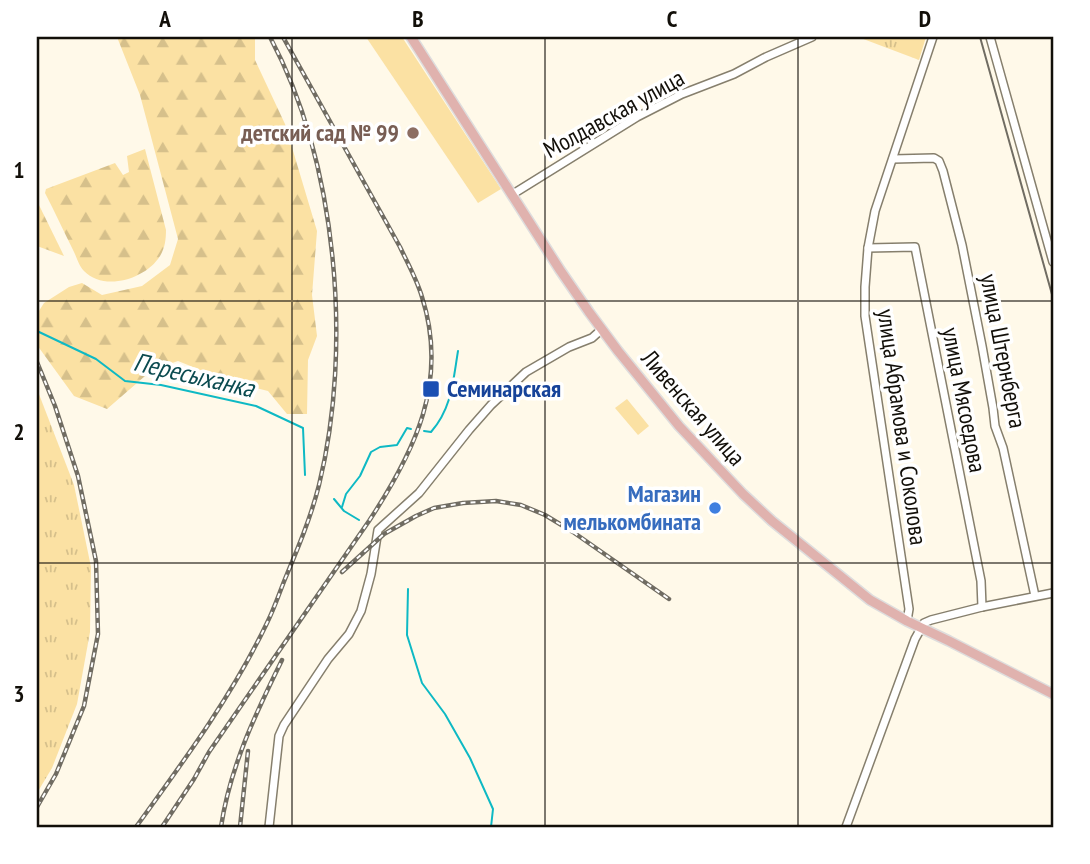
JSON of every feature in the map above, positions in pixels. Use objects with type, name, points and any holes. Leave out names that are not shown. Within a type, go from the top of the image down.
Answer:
[{"type":"main road","name":"Ливенская улица","points":[[411,37],[560,270],[603,330],[680,426],[743,494],[772,521],[870,600],[1053,694]]},
{"type":"street","name":"Молдавская улица","points":[[513,194],[637,117],[682,94],[734,74],[813,37]]},
{"type":"street","name":"улица Абрамова и Соколова","points":[[907,621],[909,609],[865,316],[865,287],[868,248],[875,211],[933,37]]},
{"type":"street","points":[[990,37],[1053,262]]},
{"type":"street","name":"улица Штернберга","points":[[893,159],[934,158],[939,161],[943,171],[965,258],[995,426],[1003,447],[1035,596]]},
{"type":"street","name":"улица Мясоедова","points":[[868,248],[915,247],[981,581],[982,607]]},
{"type":"street","points":[[269,827],[277,746],[284,725],[328,659],[349,634],[361,611],[371,574],[378,530],[419,493],[491,405],[526,372],[603,330]]},
{"type":"street","points":[[846,827],[924,623],[982,607],[1053,593]]},
{"type":"green space","points":[[117,37],[255,37],[255,60],[285,124],[317,231],[312,295],[317,336],[308,360],[307,414],[287,414],[268,391],[228,381],[178,361],[152,370],[107,409],[74,396],[37,345],[37,314],[44,303],[69,287],[82,283],[102,295],[142,286],[170,265],[178,239],[140,95]]},
{"type":"green space","points":[[366,37],[402,37],[501,189],[478,203]]},
{"type":"green space","points":[[858,37],[926,37],[919,60]]},
{"type":"green space","points":[[145,149],[166,230],[163,250],[154,264],[145,271],[124,280],[102,281],[92,277],[79,264],[45,193],[46,189],[115,163],[123,175],[129,172],[127,156]]},
{"type":"green space","points":[[37,201],[64,256],[37,246]]},
{"type":"green space","points":[[37,389],[74,485],[91,567],[90,632],[77,704],[52,768],[37,793]]},
{"type":"green space","points":[[627,399],[649,426],[638,435],[615,408]]},
{"type":"waterway","name":"Пересыханка","points":[[37,331],[96,359],[125,381],[161,385],[256,406],[303,428],[305,475]]},
{"type":"waterway","points":[[424,431],[431,432],[447,404],[458,351]]},
{"type":"waterway","points":[[342,507],[346,494],[360,476],[371,452],[380,447],[397,445],[407,428],[411,429]]},
{"type":"waterway","points":[[334,499],[344,511],[359,520]]},
{"type":"waterway","name":"Пересыханка","points":[[408,589],[407,635],[422,683],[445,714],[470,758],[493,809],[491,827]]},
{"type":"tram line","points":[[980,37],[1053,298]]},
{"type":"railway","points":[[136,827],[223,702],[267,623],[312,509],[329,431],[335,374],[336,315],[324,197],[311,141],[293,87],[270,37]]},
{"type":"railway","points":[[162,827],[209,752],[386,495],[413,442],[429,387],[432,358],[429,328],[418,284],[283,37]]},
{"type":"railway","points":[[37,362],[78,476],[96,561],[98,634],[84,706],[56,774],[37,807]]},
{"type":"railway","points":[[342,572],[384,534],[416,516],[434,508],[496,501],[521,505],[545,515],[669,599]]},
{"type":"railway","points":[[221,827],[237,762],[282,660]]},
{"type":"railway","points":[[240,827],[248,751]]},
{"type":"place","name":"детский сад № 99","points":[[413,133]]},
{"type":"place","name":"Семинарская","points":[[431,389]]},
{"type":"place","name":"Магазин мелькомбината","points":[[715,508]]}]
